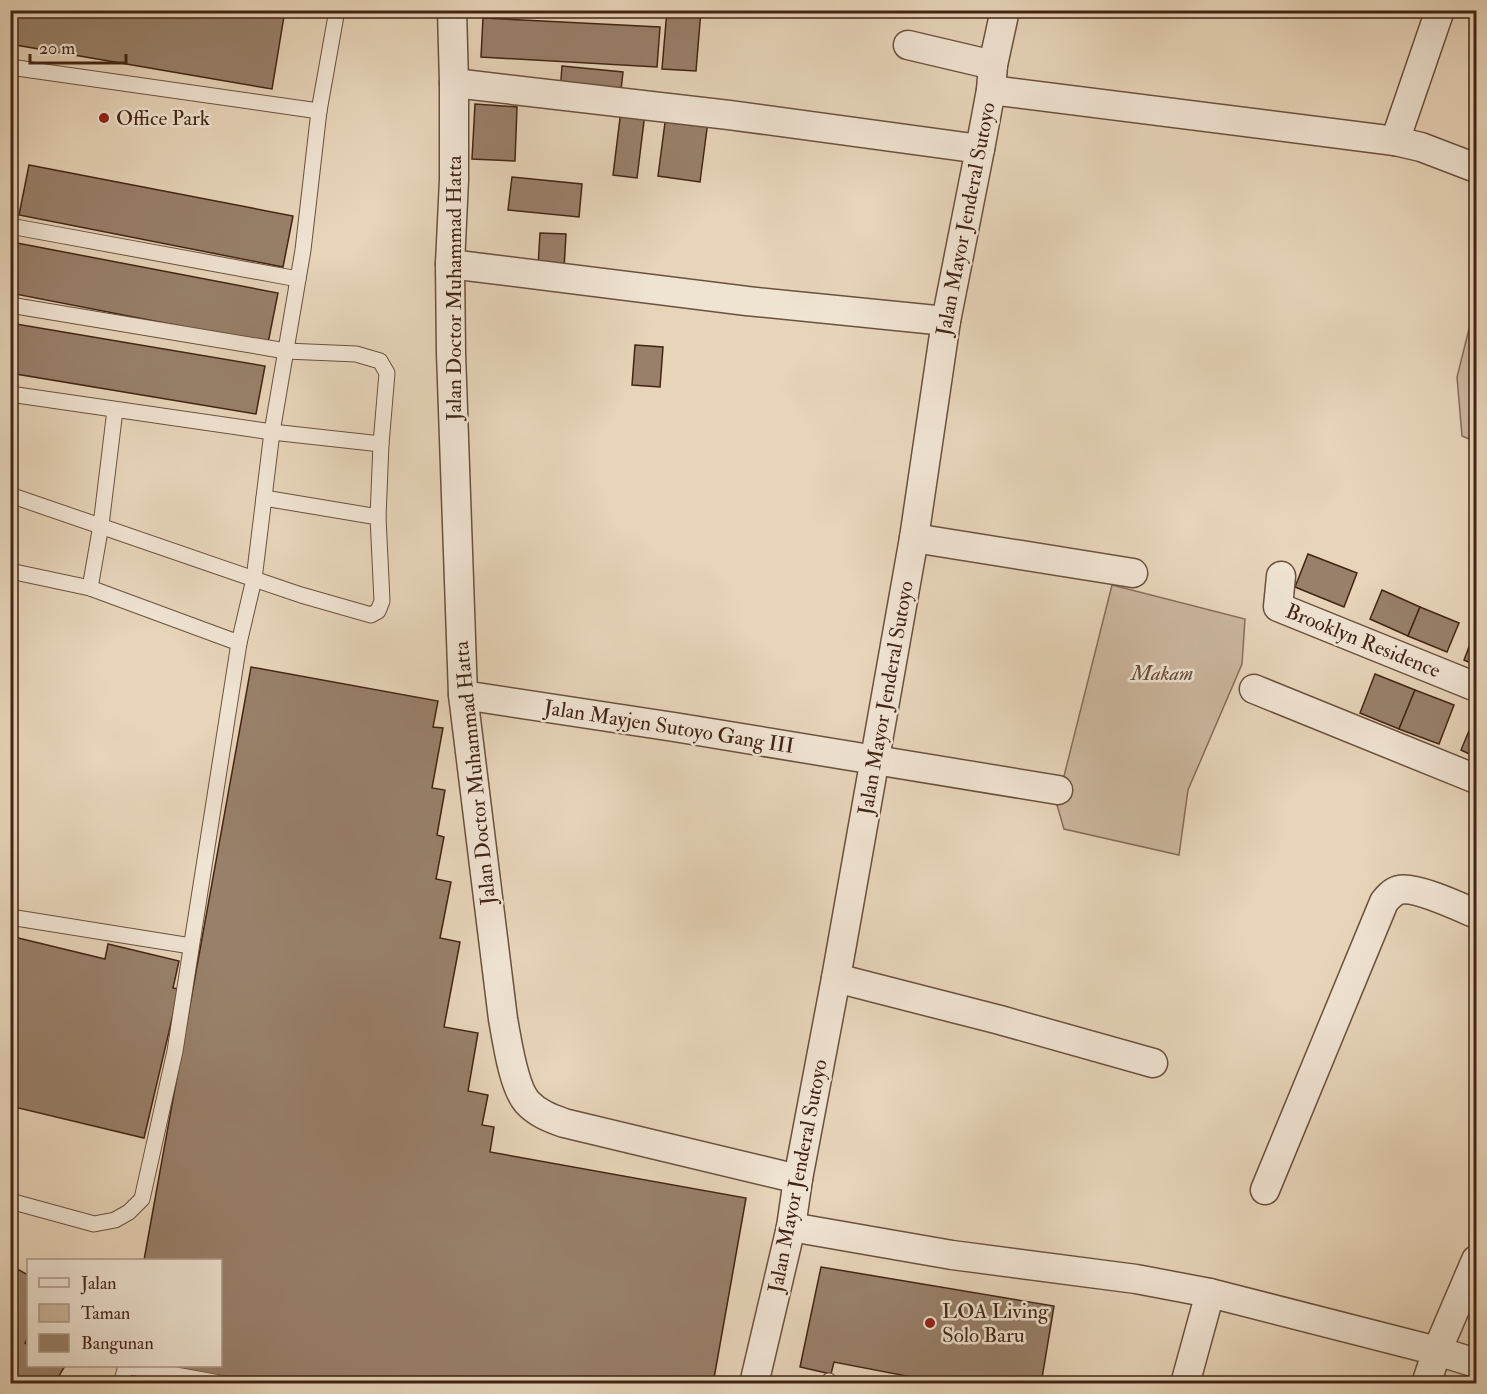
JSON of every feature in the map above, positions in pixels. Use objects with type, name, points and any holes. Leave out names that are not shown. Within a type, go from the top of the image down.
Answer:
[{"type":"street","name":"Jalan Doctor Muhammad Hatta","points":[[452,10],[454,180],[450,264],[451,353],[463,695],[503,1019],[519,1088],[526,1101],[543,1116],[564,1123],[798,1179]]},
{"type":"street","name":"Jalan Mayor Jenderal Sutoyo","points":[[754,1383],[791,1227],[914,538],[946,321],[1005,10]]},
{"type":"street","points":[[1395,141],[1440,10]]},
{"type":"street","points":[[908,45],[992,77],[1395,141],[1421,147],[1476,168]]},
{"type":"street","points":[[454,83],[729,115],[980,148]]},
{"type":"street","points":[[450,264],[747,301],[946,321]]},
{"type":"street","points":[[914,538],[1133,573]]},
{"type":"street","name":"Brooklyn Residence","points":[[1281,576],[1278,607],[1476,687]]},
{"type":"street","points":[[1254,689],[1476,779]]},
{"type":"street","name":"Jalan Mayjen Sutoyo Gang III","points":[[463,695],[876,759],[1058,790]]},
{"type":"street","points":[[1265,1190],[1384,902],[1399,890],[1411,889],[1476,914]]},
{"type":"street","points":[[836,978],[1000,1020],[1153,1064]]},
{"type":"street","points":[[791,1227],[952,1255],[1136,1279],[1210,1293],[1476,1363]]},
{"type":"street","points":[[1426,1383],[1437,1351],[1476,1260]]},
{"type":"street","points":[[1185,1383],[1210,1293]]},
{"type":"lane","points":[[10,1201],[94,1224],[115,1220],[129,1212],[142,1199],[175,1051],[239,643],[254,579],[272,432],[303,250],[319,111],[337,10]]},
{"type":"lane","points":[[10,67],[319,111]]},
{"type":"lane","points":[[10,226],[298,279]]},
{"type":"lane","points":[[10,306],[286,351],[356,354],[380,361],[387,373],[378,517],[382,601],[378,611],[371,615],[301,595],[10,495]]},
{"type":"lane","points":[[10,394],[272,432],[381,444]]},
{"type":"lane","points":[[90,588],[101,525],[115,410]]},
{"type":"lane","points":[[264,498],[378,517]]},
{"type":"lane","points":[[10,571],[90,588],[239,643]]},
{"type":"lane","points":[[10,917],[191,946]]},
{"type":"lane","points":[[122,1383],[126,1367]]},
{"type":"lane","points":[[132,1367],[225,1383]]},
{"type":"green space","points":[[1469,329],[1476,331],[1476,442],[1462,436],[1457,377]]},
{"type":"green space","name":"Makam","points":[[1112,585],[1245,619],[1242,664],[1188,790],[1179,855],[1064,829],[1055,798],[1057,783],[1064,776]]},
{"type":"building","points":[[10,10],[285,10],[272,89],[10,44]]},
{"type":"building","points":[[667,10],[701,10],[696,71],[662,69]]},
{"type":"building","points":[[483,18],[660,27],[657,67],[481,57]]},
{"type":"building","points":[[562,66],[623,72],[620,99],[560,93]]},
{"type":"building","points":[[475,104],[517,107],[515,161],[472,159]]},
{"type":"building","points":[[621,110],[645,113],[637,178],[613,175]]},
{"type":"building","points":[[666,115],[708,121],[700,182],[658,176]]},
{"type":"building","points":[[29,165],[293,216],[283,267],[19,215]]},
{"type":"building","points":[[512,177],[582,184],[579,217],[508,210]]},
{"type":"building","points":[[540,233],[566,234],[564,269],[538,267]]},
{"type":"building","points":[[17,243],[278,293],[268,343],[10,293],[10,278]]},
{"type":"building","points":[[10,323],[265,366],[256,414],[10,373]]},
{"type":"building","points":[[635,345],[663,347],[660,387],[632,385]]},
{"type":"building","points":[[1308,554],[1357,573],[1344,607],[1295,587]]},
{"type":"building","points":[[1382,590],[1420,607],[1408,636],[1370,619]]},
{"type":"building","points":[[1420,607],[1459,623],[1447,652],[1408,636]]},
{"type":"building","points":[[1476,628],[1476,665],[1464,660]]},
{"type":"building","points":[[251,667],[438,701],[433,727],[443,728],[432,788],[445,790],[437,835],[444,837],[436,879],[451,882],[440,938],[460,942],[444,1027],[478,1033],[468,1091],[488,1095],[482,1125],[494,1127],[490,1152],[746,1198],[713,1384],[263,1384],[169,1367],[222,1367],[222,1259],[144,1259]]},
{"type":"building","points":[[1375,674],[1415,690],[1399,729],[1360,713]]},
{"type":"building","points":[[1415,690],[1454,705],[1439,744],[1399,729]]},
{"type":"building","points":[[1476,714],[1476,757],[1461,750]]},
{"type":"building","points":[[10,936],[105,959],[108,944],[179,961],[173,988],[179,989],[144,1138],[10,1106]]},
{"type":"building","points":[[10,1265],[27,1274],[27,1339],[25,1343],[27,1344],[27,1367],[64,1367],[54,1384],[10,1384]]},
{"type":"building","name":"LOA Living Solo Baru","points":[[821,1267],[1054,1306],[1041,1384],[948,1384],[834,1362],[831,1374],[800,1367]]},
{"type":"building","points":[[140,1373],[201,1384],[137,1384]]},
{"type":"place","name":"Office Park","points":[[104,118]]},
{"type":"place","name":"LOA Living Solo Baru","points":[[930,1323]]}]
